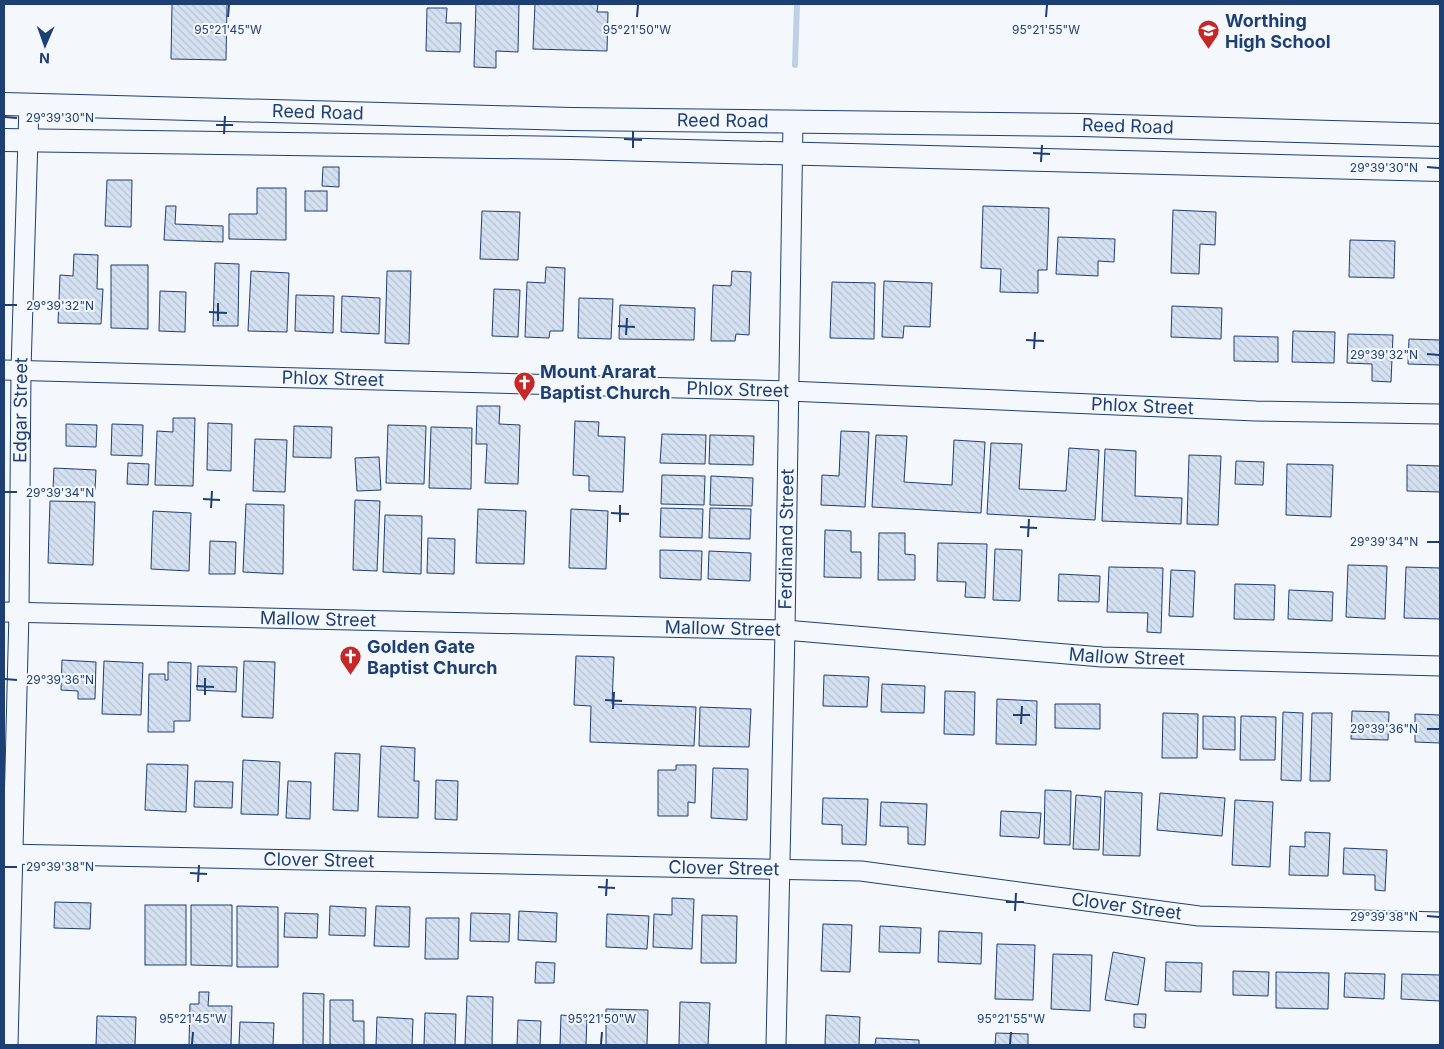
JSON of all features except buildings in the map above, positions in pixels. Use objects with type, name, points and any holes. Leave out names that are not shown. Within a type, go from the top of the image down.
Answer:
[{"type":"street","name":"Reed Road","points":[[4,104],[571,119],[1100,126],[1440,135]]},
{"type":"street","name":"Edgar Street","points":[[8,1045],[12,370],[29,140],[29,105]]},
{"type":"street","points":[[294,111],[294,144]]},
{"type":"street","points":[[571,119],[571,148]]},
{"type":"street","name":"Ferdinand Street","points":[[776,1045],[785,630],[792,121]]},
{"type":"street","name":"Reed Road","points":[[4,140],[571,148],[1440,170]]},
{"type":"street","name":"Phlox Street","points":[[12,370],[788,391],[1256,410],[1440,414]]},
{"type":"street","name":"Mallow Street","points":[[12,612],[785,630],[1102,657],[1440,666]]},
{"type":"street","name":"Clover Street","points":[[8,854],[861,871],[1198,916],[1440,922]]},
{"type":"waterway","points":[[795,65],[797,4]]},
{"type":"place","name":"Worthing High School","points":[[1209,50]]},
{"type":"place","name":"Mount Ararat Baptist Church","points":[[524,401]]},
{"type":"place","name":"Golden Gate Baptist Church","points":[[351,676]]}]
